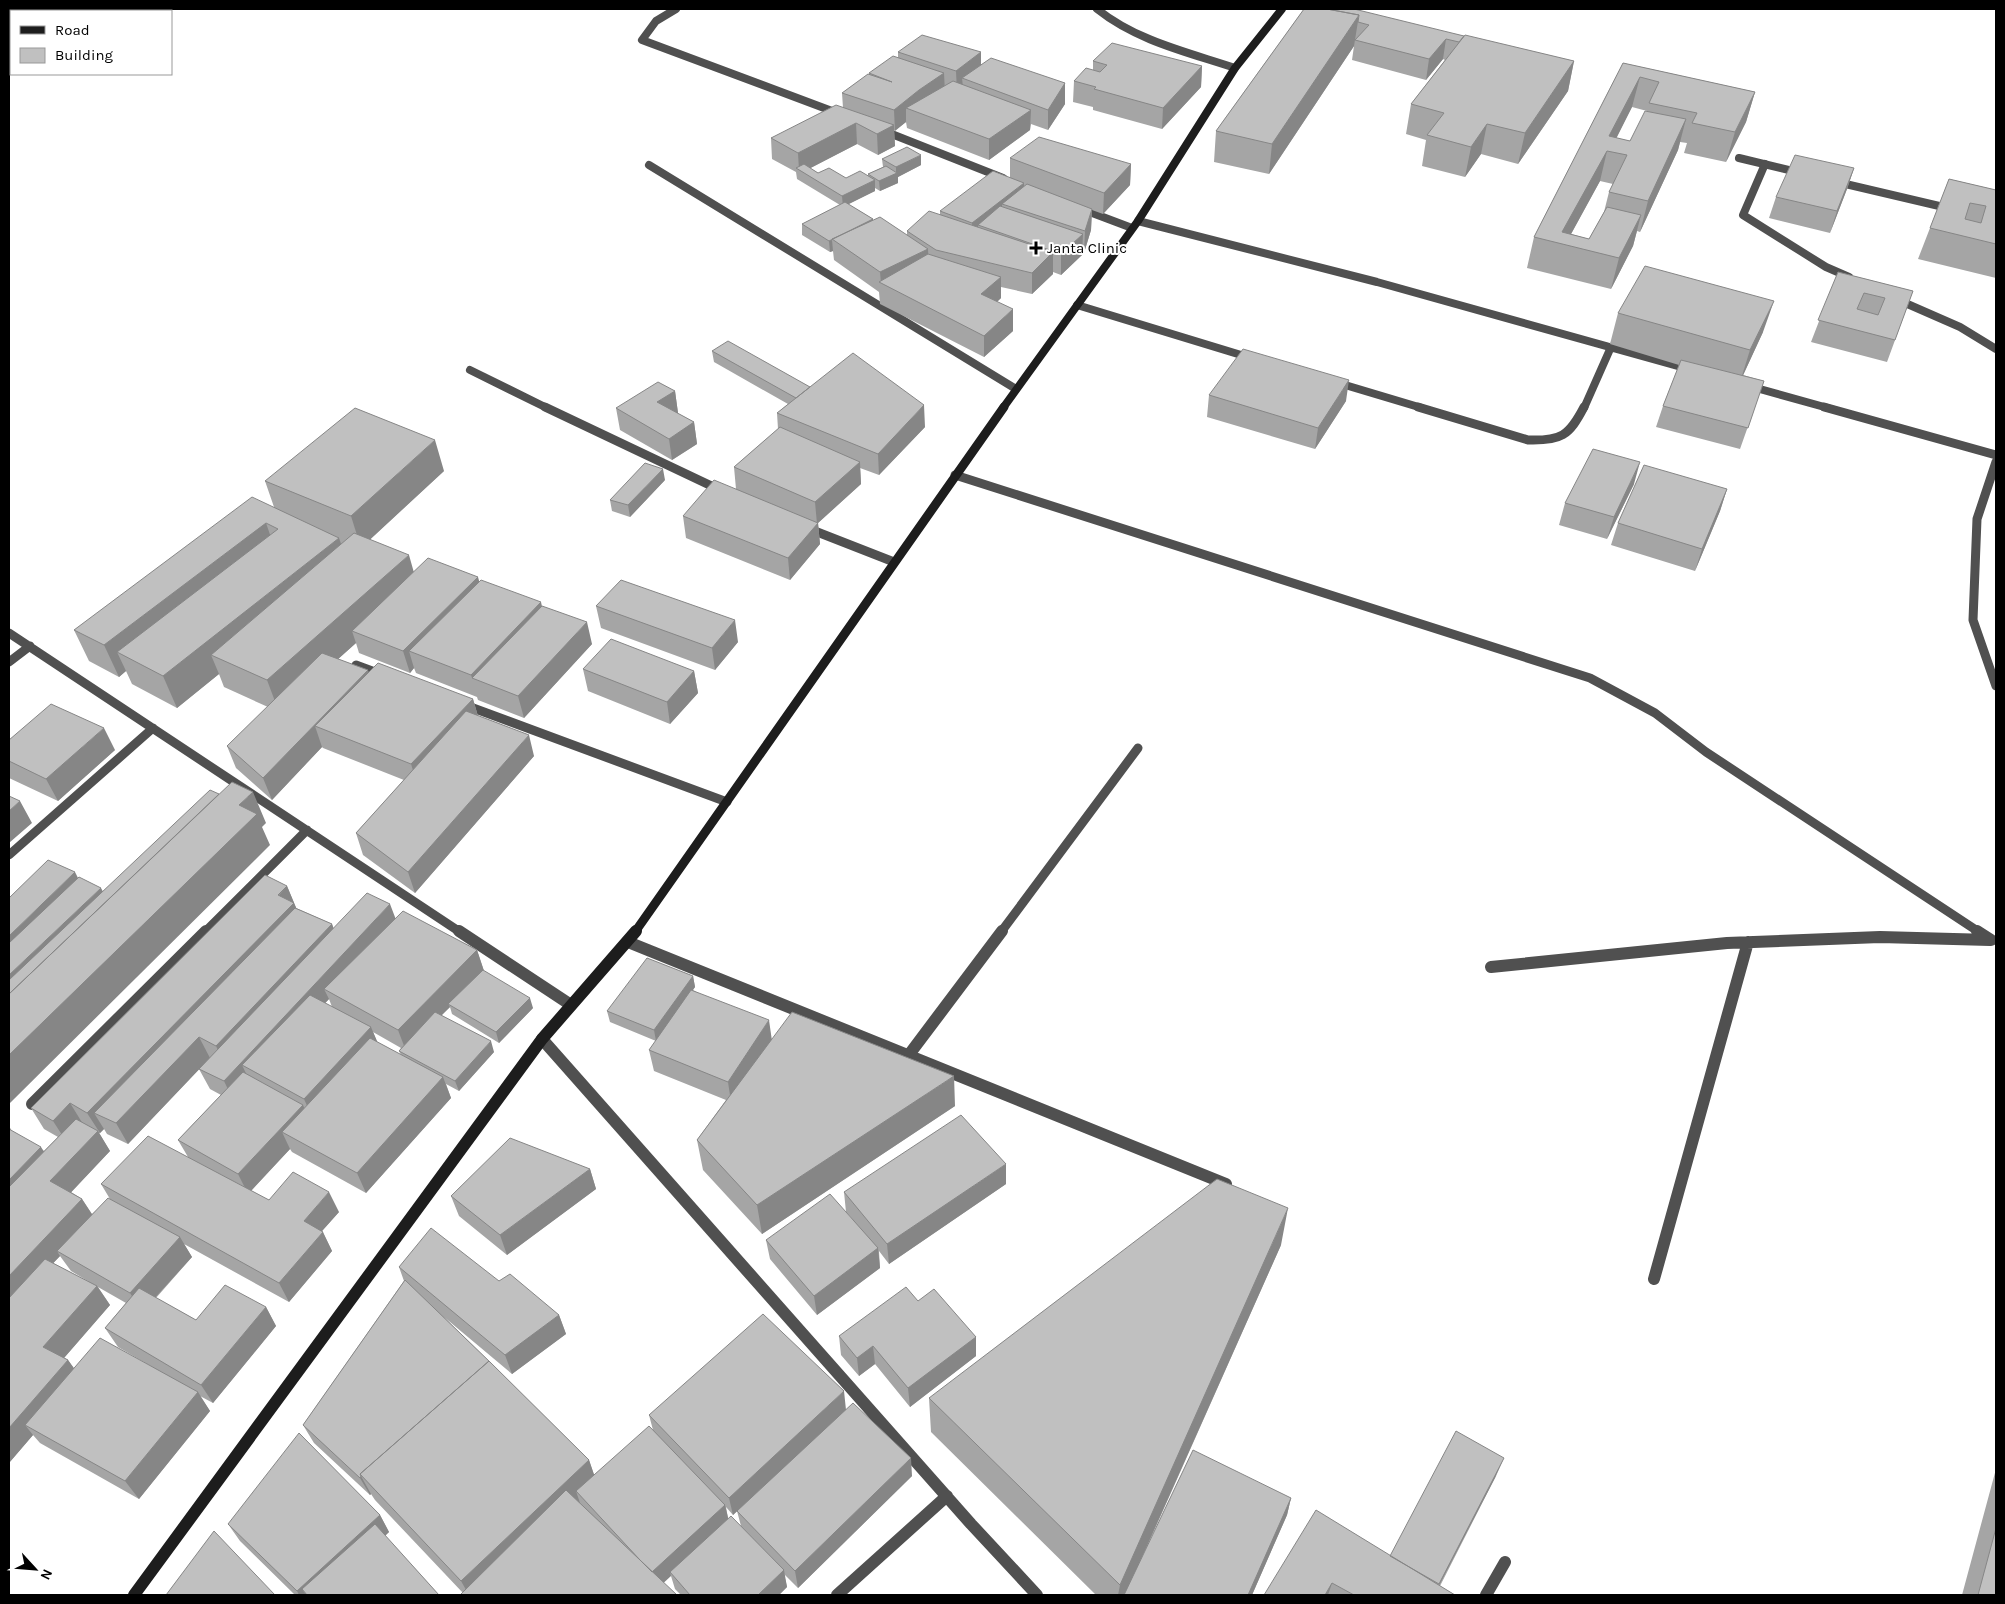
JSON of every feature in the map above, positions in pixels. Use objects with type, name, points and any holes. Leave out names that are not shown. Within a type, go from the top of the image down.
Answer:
[{"type":"street","points":[[676,9],[656,21],[642,40],[846,116]]},
{"type":"street","points":[[1097,9],[1109,21],[1129,31],[1235,68]]},
{"type":"street","points":[[134,1595],[542,1039],[628,942],[955,475],[1135,224],[1235,68],[1282,9]]},
{"type":"street","points":[[874,127],[1012,181]]},
{"type":"street","points":[[1739,158],[1813,176]]},
{"type":"street","points":[[1765,164],[1743,216],[1826,267],[1861,283]]},
{"type":"street","points":[[649,166],[1016,389]]},
{"type":"street","points":[[1833,181],[1958,211]]},
{"type":"street","points":[[1067,203],[1135,224],[1376,282],[1705,373]]},
{"type":"street","points":[[1888,295],[1960,327],[1996,349]]},
{"type":"street","points":[[1077,306],[1265,362]]},
{"type":"street","points":[[1321,378],[1528,440],[1547,441],[1565,435],[1576,423],[1611,347]]},
{"type":"street","points":[[470,370],[634,451],[733,495]]},
{"type":"street","points":[[1742,384],[1996,455]]},
{"type":"street","points":[[1996,462],[1977,519],[1973,620],[1996,686]]},
{"type":"street","points":[[955,475],[1590,678],[1655,713],[1706,752],[1994,941]]},
{"type":"street","points":[[796,523],[894,562]]},
{"type":"street","points":[[9,633],[571,1005]]},
{"type":"street","points":[[9,662],[30,646]]},
{"type":"street","points":[[356,665],[393,679]]},
{"type":"street","points":[[458,703],[727,802]]},
{"type":"street","points":[[9,855],[152,728]]},
{"type":"street","points":[[908,1056],[1138,748]]},
{"type":"street","points":[[32,1104],[307,830]]},
{"type":"street","points":[[1491,968],[1748,942],[1880,937],[1994,941]]},
{"type":"street","points":[[628,942],[1232,1187]]},
{"type":"street","points":[[1654,1279],[1748,942]]},
{"type":"street","points":[[542,1039],[947,1496],[1038,1595]]},
{"type":"street","points":[[837,1595],[947,1496]]},
{"type":"street","points":[[1486,1595],[1505,1562]]},
{"type":"building","points":[[1304,9],[1327,9],[1359,15],[1272,144],[1216,131]]},
{"type":"building","points":[[1327,9],[1354,9],[1464,36],[1459,42],[1446,39],[1429,59],[1355,40],[1369,25],[1358,22],[1359,15]]},
{"type":"building","points":[[922,35],[981,52],[956,71],[898,52]]},
{"type":"building","points":[[1465,35],[1574,61],[1525,133],[1487,124],[1471,147],[1427,135],[1444,113],[1411,104]]},
{"type":"building","points":[[1112,43],[1202,66],[1163,108],[1094,89],[1096,87],[1074,81],[1086,68],[1100,72],[1107,65],[1093,61]]},
{"type":"building","points":[[893,56],[944,73],[894,110],[842,93],[868,74],[892,82],[869,73]]},
{"type":"building","points":[[991,58],[1065,83],[1048,110],[962,78]]},
{"type":"building","points":[[1623,63],[1755,92],[1735,132],[1692,123],[1697,113],[1649,103],[1659,82],[1640,77],[1609,136],[1630,141],[1645,111],[1686,119],[1648,201],[1609,192],[1627,155],[1607,151],[1562,232],[1589,239],[1607,207],[1641,215],[1619,258],[1534,237]]},
{"type":"building","points":[[953,81],[1031,110],[989,139],[906,108]]},
{"type":"building","points":[[836,105],[894,125],[877,134],[856,123],[798,153],[771,138]]},
{"type":"building","points":[[1039,137],[1131,164],[1104,193],[1010,158]]},
{"type":"building","points":[[907,147],[921,155],[896,167],[882,159]]},
{"type":"building","points":[[1795,155],[1854,168],[1837,211],[1776,197]]},
{"type":"building","points":[[804,164],[818,173],[829,168],[846,178],[860,171],[875,180],[842,196],[796,168]]},
{"type":"building","points":[[886,166],[897,173],[879,181],[868,174]]},
{"type":"building","points":[[993,171],[1024,183],[972,223],[940,211]]},
{"type":"building","points":[[1949,179],[1996,190],[1996,244],[1930,228]],"holes":[[[1970,203],[1986,206],[1981,223],[1965,219]]]},
{"type":"building","points":[[1027,184],[1092,209],[1085,231],[1002,204]]},
{"type":"building","points":[[845,202],[873,219],[829,241],[802,224]]},
{"type":"building","points":[[1000,206],[1083,234],[1061,254],[978,225]]},
{"type":"building","points":[[929,211],[1053,252],[1032,273],[936,250],[907,231]]},
{"type":"building","points":[[880,217],[928,249],[880,272],[832,239]]},
{"type":"building","points":[[928,254],[1001,277],[981,294],[1013,309],[984,336],[879,282]]},
{"type":"building","points":[[1645,266],[1774,301],[1750,350],[1618,313]]},
{"type":"building","points":[[1838,272],[1913,291],[1895,340],[1818,320]],"holes":[[[1864,293],[1885,298],[1878,315],[1857,309]]]},
{"type":"building","points":[[728,341],[810,387],[796,398],[712,351]]},
{"type":"building","points":[[1243,349],[1349,380],[1318,428],[1209,395]]},
{"type":"building","points":[[853,353],[924,405],[878,454],[777,413]]},
{"type":"building","points":[[1681,360],[1764,381],[1748,428],[1663,406]]},
{"type":"building","points":[[658,382],[675,391],[657,402],[694,422],[669,439],[616,408]]},
{"type":"building","points":[[355,408],[435,440],[351,516],[265,481]]},
{"type":"building","points":[[780,427],[860,462],[815,502],[734,467]]},
{"type":"building","points":[[1593,449],[1640,462],[1614,517],[1565,503]]},
{"type":"building","points":[[645,463],[663,469],[628,505],[610,500]]},
{"type":"building","points":[[1644,465],[1727,489],[1702,549],[1618,523]]},
{"type":"building","points":[[714,480],[818,523],[788,558],[683,516]]},
{"type":"building","points":[[252,497],[339,538],[163,676],[117,652],[278,529],[266,523],[104,645],[74,630]]},
{"type":"building","points":[[354,533],[409,555],[267,680],[211,655]]},
{"type":"building","points":[[428,558],[478,577],[403,651],[352,631]]},
{"type":"building","points":[[481,580],[541,602],[471,675],[409,651]]},
{"type":"building","points":[[621,580],[735,620],[712,648],[596,606]]},
{"type":"building","points":[[542,606],[587,622],[518,696],[472,678]]},
{"type":"building","points":[[611,639],[694,671],[667,702],[583,669]]},
{"type":"building","points":[[322,653],[368,670],[263,778],[227,746]]},
{"type":"building","points":[[378,663],[473,699],[411,764],[315,726]]},
{"type":"building","points":[[51,704],[104,728],[46,779],[9,761],[9,740]]},
{"type":"building","points":[[466,711],[529,735],[408,872],[356,833]]},
{"type":"building","points":[[232,782],[253,792],[239,805],[257,814],[9,1055],[9,994]]},
{"type":"building","points":[[210,790],[219,794],[9,994],[9,980]]},
{"type":"building","points":[[9,796],[20,801],[9,811]]},
{"type":"building","points":[[48,860],[75,872],[9,936],[9,898]]},
{"type":"building","points":[[265,875],[287,886],[278,895],[294,903],[87,1113],[70,1103],[53,1121],[31,1108]]},
{"type":"building","points":[[79,877],[101,888],[9,975],[9,943]]},
{"type":"building","points":[[367,893],[390,904],[224,1081],[199,1069]]},
{"type":"building","points":[[295,908],[332,924],[216,1046],[199,1037],[116,1123],[94,1113]]},
{"type":"building","points":[[403,911],[477,950],[398,1030],[324,989]]},
{"type":"building","points":[[647,958],[693,976],[654,1030],[607,1011]]},
{"type":"building","points":[[483,970],[530,998],[496,1032],[448,1004]]},
{"type":"building","points":[[691,990],[769,1020],[728,1082],[649,1050]]},
{"type":"building","points":[[310,995],[371,1027],[304,1099],[242,1065]]},
{"type":"building","points":[[435,1012],[491,1041],[455,1081],[399,1051]]},
{"type":"building","points":[[792,1012],[954,1076],[757,1205],[697,1140]]},
{"type":"building","points":[[370,1038],[443,1077],[357,1173],[282,1132]]},
{"type":"building","points":[[243,1072],[303,1105],[238,1174],[178,1140]]},
{"type":"building","points":[[961,1115],[1006,1164],[887,1244],[844,1192]]},
{"type":"building","points":[[76,1119],[98,1131],[50,1181],[82,1199],[9,1276],[9,1187]]},
{"type":"building","points":[[9,1129],[41,1147],[9,1180]]},
{"type":"building","points":[[148,1136],[269,1200],[293,1172],[329,1192],[304,1221],[323,1232],[279,1283],[101,1184]]},
{"type":"building","points":[[510,1138],[590,1169],[500,1235],[451,1196]]},
{"type":"building","points":[[1217,1179],[1288,1208],[1120,1585],[929,1398]]},
{"type":"building","points":[[830,1194],[878,1248],[814,1296],[766,1240]]},
{"type":"building","points":[[108,1198],[180,1237],[130,1293],[57,1251]]},
{"type":"building","points":[[431,1228],[499,1281],[510,1274],[559,1315],[505,1355],[399,1267]]},
{"type":"building","points":[[45,1259],[97,1286],[43,1347],[68,1360],[9,1428],[9,1298]]},
{"type":"building","points":[[405,1280],[489,1361],[360,1474],[360,1478],[303,1425]]},
{"type":"building","points":[[225,1285],[266,1307],[201,1385],[105,1328],[139,1288],[196,1320]]},
{"type":"building","points":[[906,1287],[918,1301],[934,1289],[976,1337],[908,1388],[873,1346],[857,1358],[839,1336]]},
{"type":"building","points":[[763,1314],[844,1391],[729,1498],[649,1415]]},
{"type":"building","points":[[100,1338],[198,1392],[125,1481],[25,1425]]},
{"type":"building","points":[[489,1361],[589,1460],[461,1581],[360,1474]]},
{"type":"building","points":[[853,1403],[911,1458],[795,1571],[737,1511]]},
{"type":"building","points":[[649,1426],[725,1505],[652,1572],[576,1491]]},
{"type":"building","points":[[1456,1431],[1504,1458],[1439,1584],[1390,1556]]},
{"type":"building","points":[[299,1433],[380,1515],[297,1591],[228,1524]]},
{"type":"building","points":[[1193,1450],[1291,1498],[1248,1595],[1124,1595]]},
{"type":"building","points":[[566,1490],[677,1595],[460,1595]]},
{"type":"building","points":[[1316,1510],[1455,1595],[1354,1595],[1332,1583],[1325,1595],[1264,1595]]},
{"type":"building","points":[[731,1516],[784,1570],[758,1595],[690,1595],[670,1572]]},
{"type":"building","points":[[375,1524],[439,1595],[307,1595],[302,1589]]},
{"type":"building","points":[[1996,1528],[1996,1595],[1978,1595]]},
{"type":"building","points":[[214,1531],[275,1595],[166,1595]]},
{"type":"place","name":"Janta Clinic","points":[[1036,248]]}]
